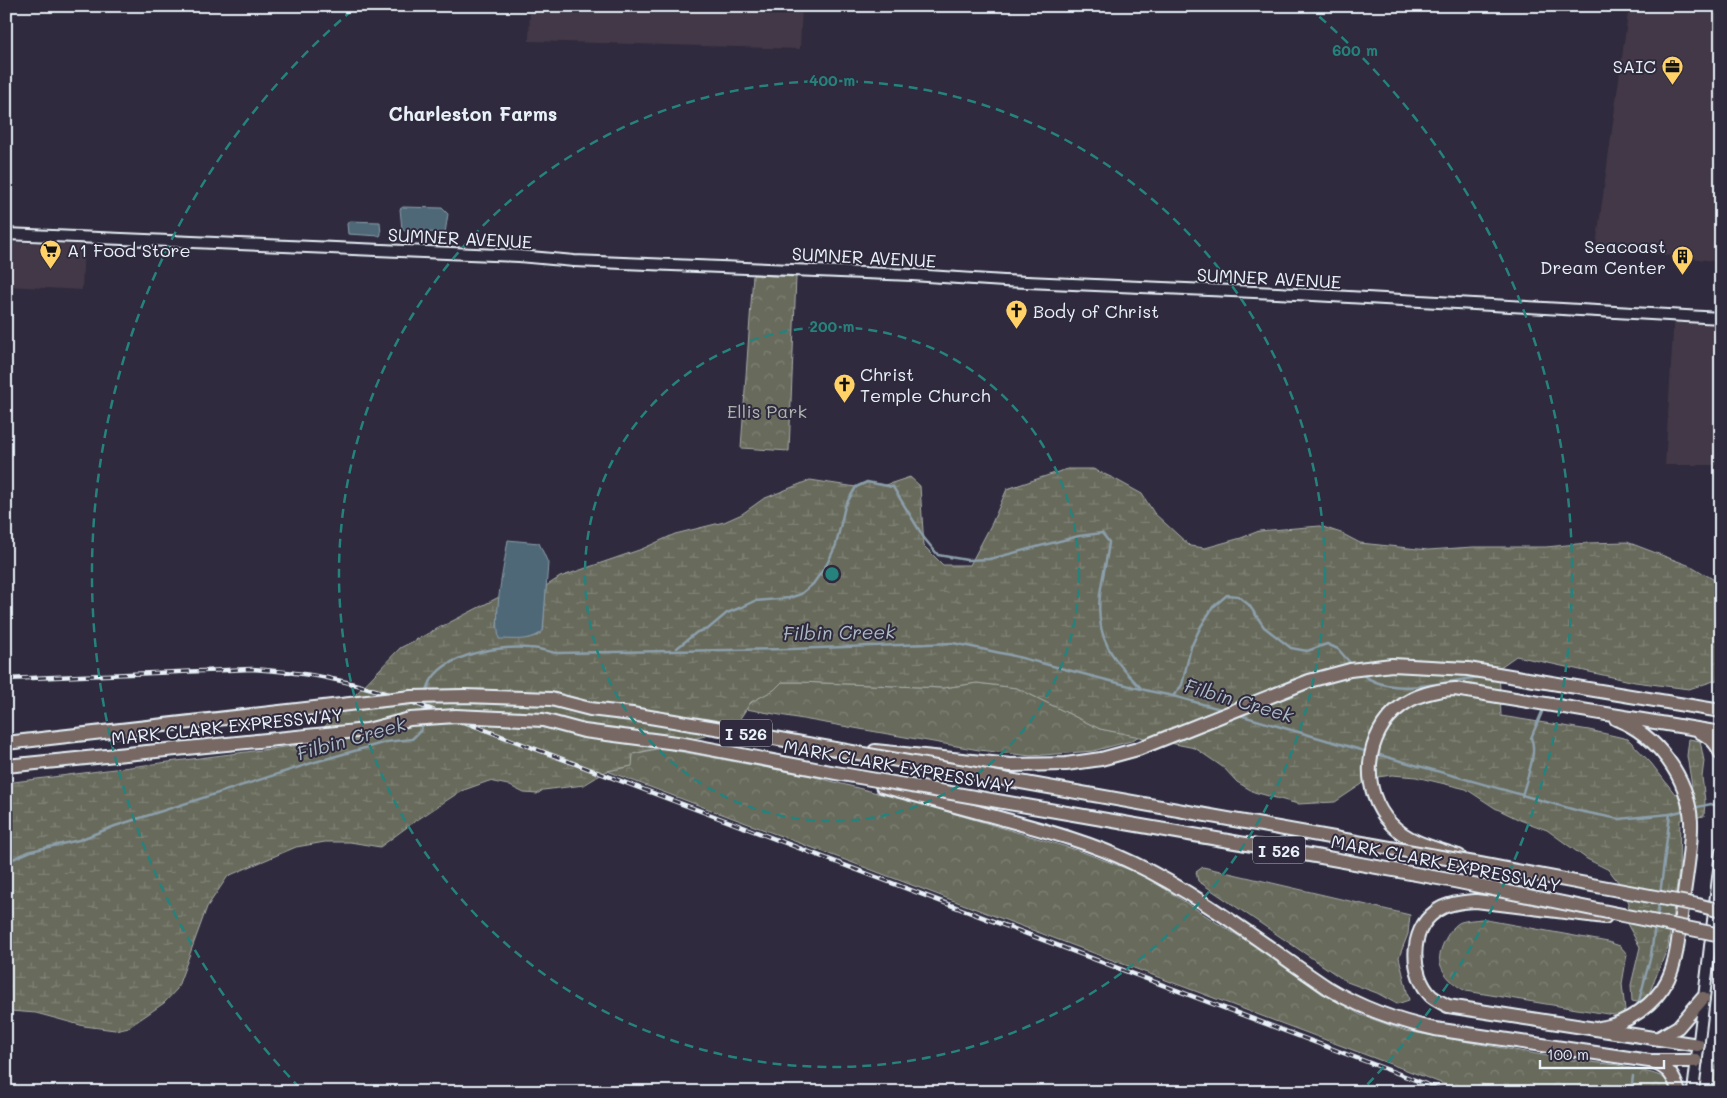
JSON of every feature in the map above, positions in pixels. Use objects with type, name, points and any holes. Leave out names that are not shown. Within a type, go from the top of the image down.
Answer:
[{"type":"highway","points":[[811,744],[997,765],[1066,764],[1101,759],[1138,749],[1310,681],[1350,670],[1392,665],[1468,669],[1721,711]]},
{"type":"highway","points":[[1480,864],[1417,842],[1400,832],[1382,813],[1371,789],[1369,777],[1371,753],[1380,733],[1401,706],[1427,693],[1455,689],[1721,733]]},
{"type":"highway","name":"MARK CLARK EXPRESSWAY","points":[[6,743],[411,697],[464,696],[551,699],[590,709],[632,714],[811,744],[1480,864],[1721,911]]},
{"type":"highway","points":[[1702,707],[1721,701]]},
{"type":"highway","points":[[1591,1029],[1609,1027],[1637,1012],[1648,1004],[1668,979],[1677,943],[1687,874],[1691,822],[1686,798],[1679,780],[1672,766],[1656,746],[1627,725],[1595,712]]},
{"type":"highway","name":"MARK CLARK EXPRESSWAY","points":[[6,766],[367,730],[410,719],[456,716],[543,720],[584,731],[684,744],[836,773],[1336,860],[1721,935]]},
{"type":"highway","points":[[1688,729],[1700,732],[1711,738],[1717,744],[1721,754]]},
{"type":"highway","points":[[836,773],[1034,827],[1116,856],[1176,887],[1346,999],[1387,1016],[1413,1024],[1649,1061],[1696,1061]]},
{"type":"highway","points":[[1674,925],[1476,901],[1457,903],[1435,911],[1421,927],[1416,946],[1416,965],[1418,973],[1432,997],[1448,1006],[1698,1045]]},
{"type":"highway","points":[[1659,1038],[1678,1027],[1704,998]]},
{"type":"highway","points":[[1649,1061],[1663,1066],[1670,1071],[1679,1092]]},
{"type":"street","name":"SUMNER AVENUE","points":[[6,234],[912,275],[1721,318]]},
{"type":"street","points":[[1693,1092],[1721,852]]},
{"type":"shaded area","points":[[530,6],[802,6],[800,49],[529,41]]},
{"type":"shaded area","points":[[1629,6],[1721,6],[1721,262],[1596,246]]},
{"type":"shaded area","points":[[6,242],[84,245],[82,290],[6,286]]},
{"type":"shaded area","points":[[1674,315],[1721,318],[1721,465],[1665,465]]},
{"type":"green space","name":"Ellis Park","points":[[753,275],[796,277],[789,451],[741,448]]},
{"type":"green space","points":[[1067,469],[1093,469],[1142,494],[1154,513],[1190,546],[1205,548],[1259,531],[1320,526],[1341,533],[1360,543],[1428,550],[1473,547],[1546,547],[1627,542],[1693,567],[1721,584],[1721,663],[1717,680],[1689,689],[1635,682],[1516,656],[1499,668],[1501,716],[1589,730],[1628,739],[1651,763],[1675,794],[1692,786],[1687,756],[1689,739],[1700,741],[1704,761],[1702,777],[1705,801],[1704,816],[1680,820],[1679,870],[1668,947],[1648,996],[1642,1003],[1632,1001],[1631,985],[1640,947],[1626,922],[1629,903],[1622,887],[1609,870],[1587,859],[1547,830],[1495,808],[1466,789],[1416,777],[1392,775],[1371,778],[1335,802],[1298,804],[1254,792],[1237,782],[1224,768],[1195,748],[1100,729],[1017,688],[977,683],[943,688],[782,682],[774,690],[751,702],[733,729],[633,754],[632,766],[607,771],[584,785],[543,790],[537,794],[524,793],[508,785],[489,781],[461,791],[380,847],[350,842],[325,842],[296,847],[228,876],[207,907],[177,989],[164,1003],[129,1027],[115,1030],[84,1026],[36,1013],[10,1011],[6,1007],[6,783],[308,744],[400,648],[499,597],[497,627],[537,636],[543,631],[546,586],[560,577],[642,549],[675,534],[724,522],[742,514],[763,499],[810,480],[856,487],[867,482],[886,485],[910,477],[920,486],[924,546],[943,565],[970,565],[1007,489]]},
{"type":"green space","points":[[782,682],[943,688],[977,683],[1017,688],[1100,729],[1139,736],[1131,741],[1093,751],[1031,756],[979,750],[746,709],[753,701]]},
{"type":"green space","points":[[661,748],[811,776],[932,807],[1077,850],[1144,875],[1264,951],[1321,993],[1361,1015],[1406,1031],[1565,1059],[1617,1065],[1652,1073],[1663,1077],[1672,1087],[1672,1092],[1465,1092],[607,771],[631,766],[633,754]]},
{"type":"green space","points":[[1203,867],[1410,915],[1408,934],[1399,957],[1409,1000],[1397,1004],[1377,993],[1347,982],[1198,881],[1196,872]]},
{"type":"green space","points":[[1481,919],[1608,942],[1620,946],[1627,954],[1622,984],[1625,1010],[1620,1016],[1462,989],[1450,980],[1444,972],[1440,963],[1440,952],[1445,939],[1457,924],[1463,921]]},
{"type":"green space","points":[[1719,1043],[1721,1043],[1721,1092],[1712,1092]]},
{"type":"water","points":[[403,207],[442,208],[448,214],[445,233],[405,231],[402,229],[400,209]]},
{"type":"water","points":[[349,221],[380,222],[381,234],[380,236],[348,234],[347,224]]},
{"type":"water","points":[[508,540],[539,543],[548,563],[543,631],[533,637],[499,639],[498,602]]},
{"type":"waterway","points":[[677,648],[697,632],[708,629],[727,613],[755,601],[789,598],[801,594],[813,584],[827,564],[836,545],[845,506],[856,487],[867,482],[893,487],[924,538],[938,555],[967,560],[990,559],[1079,536],[1102,533],[1109,542],[1100,595],[1099,611],[1103,637],[1122,668],[1142,689]]},
{"type":"waterway","points":[[1173,696],[1182,685],[1191,647],[1200,628],[1213,607],[1227,595],[1238,596],[1249,605],[1264,627],[1291,648],[1307,651],[1327,644],[1338,649],[1353,666]]},
{"type":"waterway","name":"Filbin Creek","points":[[427,692],[432,679],[441,669],[454,661],[469,655],[501,648],[532,648],[556,653],[791,649],[953,643],[1010,655],[1224,710]]},
{"type":"waterway","points":[[1361,673],[1373,681],[1402,687],[1479,677]]},
{"type":"waterway","name":"Filbin Creek","points":[[423,715],[425,700]]},
{"type":"waterway","points":[[1522,796],[1532,758],[1533,744],[1531,738],[1542,712]]},
{"type":"waterway","name":"Filbin Creek","points":[[1239,715],[1368,752]]},
{"type":"waterway","name":"Filbin Creek","points":[[6,862],[31,851],[79,840],[115,826],[315,762],[386,742],[412,739],[421,730],[422,723]]},
{"type":"waterway","name":"Filbin Creek","points":[[1376,754],[1579,811],[1619,819],[1670,814],[1686,810]]},
{"type":"waterway","name":"Filbin Creek","points":[[1693,808],[1711,804],[1721,807]]},
{"type":"waterway","points":[[1660,895],[1670,814]]},
{"type":"waterway","points":[[1657,917],[1659,903]]},
{"type":"waterway","points":[[1639,1001],[1651,955],[1655,925]]},
{"type":"waterway","points":[[1631,1092],[1633,1076]]},
{"type":"railway","points":[[6,679],[252,669],[312,675],[370,688],[425,707],[1447,1092]]},
{"type":"place","name":"SAIC","points":[[1672,85]]},
{"type":"place","name":"A1 Food Store","points":[[51,269]]},
{"type":"place","name":"Seacoast Dream Center","points":[[1682,275]]},
{"type":"place","name":"Body of Christ","points":[[1017,330]]},
{"type":"place","name":"Christ Temple Church","points":[[844,403]]},
{"type":"district","name":"Charleston Farms","points":[[473,113]]}]
